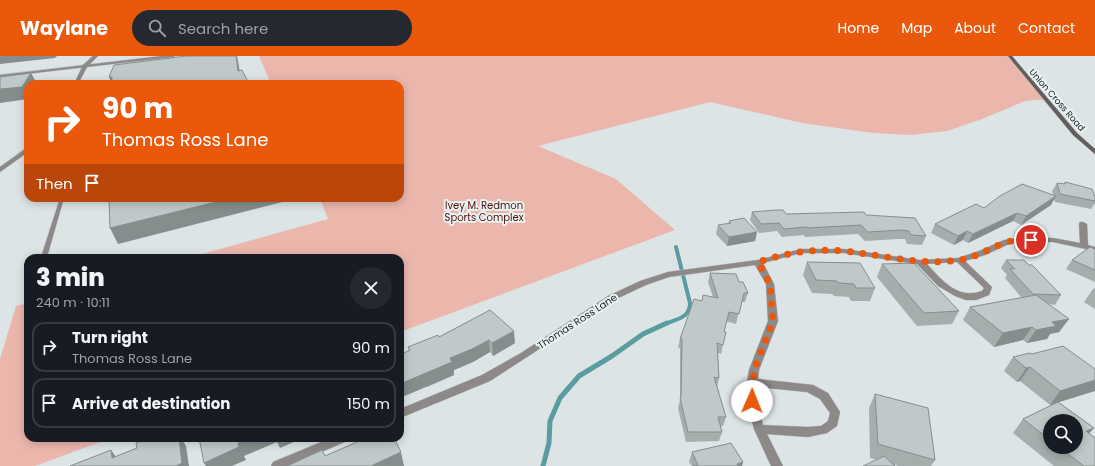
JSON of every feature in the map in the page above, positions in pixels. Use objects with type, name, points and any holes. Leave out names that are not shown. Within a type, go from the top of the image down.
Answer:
[{"type":"main road","name":"Union Cross Road","points":[[1010,56],[1075,134],[1095,152]]},
{"type":"street","points":[[78,80],[88,56]]},
{"type":"street","points":[[85,66],[96,56]]},
{"type":"street","points":[[0,76],[173,56]]},
{"type":"street","points":[[0,170],[24,152]]},
{"type":"street","points":[[1083,224],[1084,246]]},
{"type":"street","name":"Thomas Ross Lane","points":[[404,412],[486,378],[611,298],[643,283],[668,275],[758,262],[795,252],[844,251],[920,262],[959,260],[982,253],[1008,242],[1020,240],[1053,240],[1095,248]]},
{"type":"street","points":[[920,262],[947,289],[961,296],[976,298],[986,293],[988,287],[959,260]]},
{"type":"street","points":[[758,262],[770,284],[773,321],[754,370],[752,382],[752,401],[759,429],[777,466]]},
{"type":"street","points":[[752,382],[809,388],[824,396],[835,412],[834,423],[823,430],[808,432],[759,429]]},
{"type":"street","points":[[277,466],[334,442]]},
{"type":"lane","points":[[44,254],[61,202]]},
{"type":"green space","name":"Ivey M. Redmon Sports Complex","points":[[259,56],[1010,56],[1047,100],[1025,101],[982,119],[947,131],[910,135],[873,133],[802,123],[710,102],[538,146],[616,179],[675,230],[404,331],[404,254],[202,254],[328,219],[322,202],[404,202],[404,80],[269,80]]},
{"type":"green space","points":[[24,304],[24,442],[100,442],[35,466],[0,466],[0,359],[16,306]]},
{"type":"building","points":[[186,56],[236,56],[238,71],[242,70],[247,80],[112,80],[112,77],[109,77],[114,65]]},
{"type":"building","points":[[31,73],[26,80],[24,80],[22,87],[0,89],[0,77]]},
{"type":"building","points":[[1065,182],[1092,189],[1095,201],[1060,194],[1057,183],[1065,184]]},
{"type":"building","points":[[1022,184],[1056,196],[1026,216],[1017,213],[973,234],[967,231],[958,236],[935,224],[976,204],[984,208],[1000,196]]},
{"type":"building","points":[[109,202],[216,202],[110,228]]},
{"type":"building","points":[[783,210],[786,214],[864,212],[866,215],[915,218],[926,236],[911,235],[909,231],[902,230],[868,232],[861,225],[784,229],[779,223],[761,224],[752,212]]},
{"type":"building","points":[[744,218],[757,232],[729,237],[718,225],[731,223],[729,221]]},
{"type":"building","points":[[1090,247],[1095,249],[1095,270],[1072,260]]},
{"type":"building","points":[[1006,260],[1024,260],[1029,265],[1032,265],[1061,295],[1033,294],[1010,269],[1015,269]]},
{"type":"building","points":[[807,262],[860,263],[875,288],[856,288],[854,284],[839,283],[837,281],[816,280]]},
{"type":"building","points":[[914,263],[959,311],[924,313],[882,264]]},
{"type":"building","points":[[710,273],[736,274],[739,282],[743,282],[748,293],[744,293],[739,314],[729,312],[724,332],[726,332],[723,345],[717,343],[719,378],[714,377],[726,417],[718,417],[722,432],[688,432],[680,398],[682,339],[680,339],[694,299],[702,301],[703,295],[718,298]]},
{"type":"building","points":[[1036,295],[1069,319],[1052,322],[1056,326],[1036,330],[1032,327],[1003,333],[970,307]]},
{"type":"building","points":[[490,310],[514,331],[492,343],[489,340],[450,358],[452,362],[404,382],[404,353],[410,350],[408,347],[438,335],[439,337]]},
{"type":"building","points":[[1063,346],[1095,369],[1095,380],[1060,391],[1030,367],[1026,368],[1013,357],[1030,353],[1032,354]]},
{"type":"building","points":[[875,394],[928,408],[935,460],[878,444]]},
{"type":"building","points":[[1058,402],[1075,414],[1043,414],[1043,435],[1023,419]]},
{"type":"building","points":[[1083,420],[1094,428],[1086,431],[1095,438],[1095,466],[1084,466],[1068,454],[1083,454]]},
{"type":"building","points":[[179,442],[182,463],[176,466],[70,466],[111,450],[112,458],[137,448],[136,443]]},
{"type":"building","points":[[200,442],[241,442],[238,443],[239,447],[204,463]]},
{"type":"building","points":[[357,442],[396,442],[401,452],[371,466],[287,466],[322,450],[325,456]]},
{"type":"building","points":[[731,443],[743,462],[737,464],[738,466],[693,466],[698,465],[692,452]]},
{"type":"building","points":[[884,456],[895,466],[863,466]]},
{"type":"waterway","points":[[665,324],[685,315],[688,312],[690,303],[676,247]]},
{"type":"waterway","points":[[543,466],[549,443],[550,421],[560,398],[579,376],[612,356],[643,334],[667,323]]},
{"type":"route","points":[[752,401],[752,382],[754,370],[773,321],[770,284],[758,262],[783,254],[801,251],[844,251],[920,262],[959,260],[982,253],[1008,242],[1031,240]]}]
